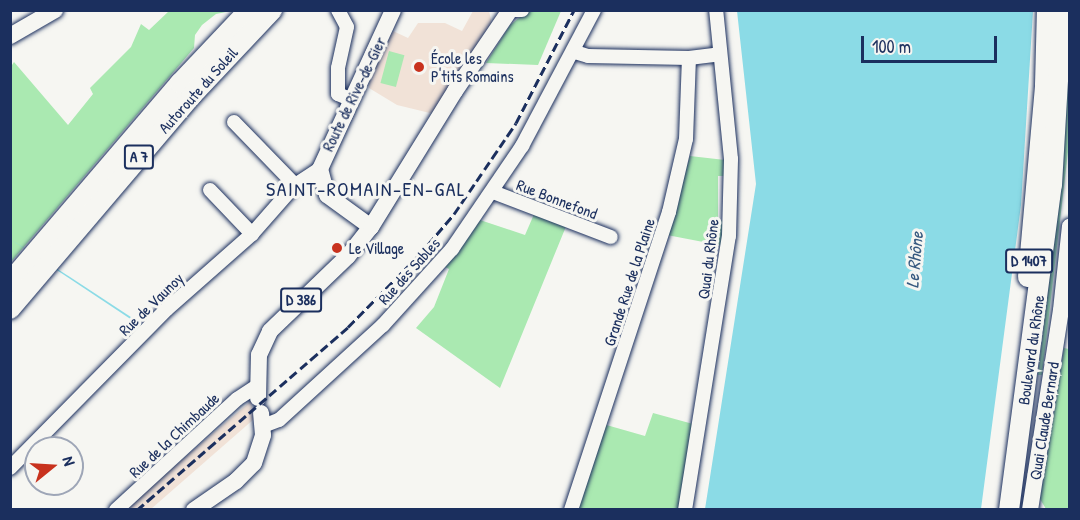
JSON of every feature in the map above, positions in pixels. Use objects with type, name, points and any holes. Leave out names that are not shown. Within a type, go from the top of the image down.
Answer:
[{"type":"highway","name":"Autoroute du Soleil","points":[[10,282],[173,91],[249,10]]},
{"type":"highway","name":"Autoroute du Soleil","points":[[10,309],[192,95],[272,10]]},
{"type":"highway","name":"Boulevard du Rhône","points":[[996,510],[1025,312],[1045,85],[1047,10]]},
{"type":"highway","name":"Boulevard du Rhône","points":[[1009,510],[1052,185],[1062,10]]},
{"type":"main road","points":[[10,36],[55,10]]},
{"type":"main road","name":"Route de Rive-de-Gier","points":[[371,227],[327,195],[320,169],[393,10]]},
{"type":"main road","name":"D 386","points":[[194,510],[249,469],[259,450],[259,355],[270,331],[348,256],[371,227],[506,13]]},
{"type":"main road","name":"Quai Claude Bernard","points":[[1030,510],[1061,310],[1070,226]]},
{"type":"street","points":[[338,10],[347,27],[338,68],[338,94],[352,100]]},
{"type":"street","points":[[506,13],[522,10]]},
{"type":"street","name":"Rue des Sables","points":[[260,406],[279,420],[383,325],[452,249],[493,192],[574,52],[594,10]]},
{"type":"street","name":"Quai du Rhône","points":[[685,510],[728,252],[731,159],[716,10]]},
{"type":"street","points":[[574,52],[588,56],[689,58],[720,54]]},
{"type":"street","name":"Grande Rue de la Plaine","points":[[571,510],[669,212],[686,139],[689,58]]},
{"type":"street","points":[[234,122],[295,185]]},
{"type":"street","name":"Rue de Vaunoy","points":[[10,468],[167,309],[252,234],[295,185],[320,169]]},
{"type":"street","points":[[210,190],[252,234]]},
{"type":"street","name":"Rue Bonnefond","points":[[493,192],[611,237]]},
{"type":"street","name":"Rue de la Chimbaude","points":[[116,510],[237,399],[260,406]]},
{"type":"shaded area","name":"École les P'tits Romains","points":[[473,11],[489,11],[492,24],[434,114],[397,105],[369,88],[370,77],[393,31],[408,38],[418,23],[445,23],[462,31]]},
{"type":"shaded area","points":[[251,401],[254,419],[151,509],[123,510]]},
{"type":"green space","points":[[169,11],[231,11],[216,14],[202,25],[195,35],[194,48],[11,262],[10,68],[14,62],[68,125],[93,94],[90,88],[131,47],[141,24],[149,30]]},
{"type":"green space","points":[[528,11],[561,11],[538,65],[486,63],[510,25]]},
{"type":"green space","points":[[1069,38],[1068,152],[1042,375],[1038,375],[1054,240]]},
{"type":"green space","points":[[389,51],[404,55],[396,87],[380,83]]},
{"type":"green space","points":[[690,156],[725,160],[725,176],[718,176],[718,220],[724,221],[724,246],[667,235]]},
{"type":"green space","points":[[535,212],[567,224],[500,388],[416,328],[434,307],[449,269],[445,267],[480,220],[525,235]]},
{"type":"green space","points":[[1064,348],[1069,349],[1069,509],[1046,509],[1040,499]]},
{"type":"green space","points":[[653,413],[693,424],[681,509],[575,510],[603,424],[645,436]]},
{"type":"water","name":"Le Rhône","points":[[737,11],[1033,11],[1021,205],[981,509],[705,509],[756,184]]},
{"type":"water","points":[[10,239],[70,277],[143,325],[141,326]]},
{"type":"railway","points":[[137,510],[348,327],[419,255],[454,214],[516,123],[574,10]]},
{"type":"place","name":"École les P'tits Romains","points":[[419,67]]},
{"type":"place","name":"Le Village","points":[[337,248]]},
{"type":"district","name":"SAINT-ROMAIN-EN-GAL","points":[[366,188]]}]
